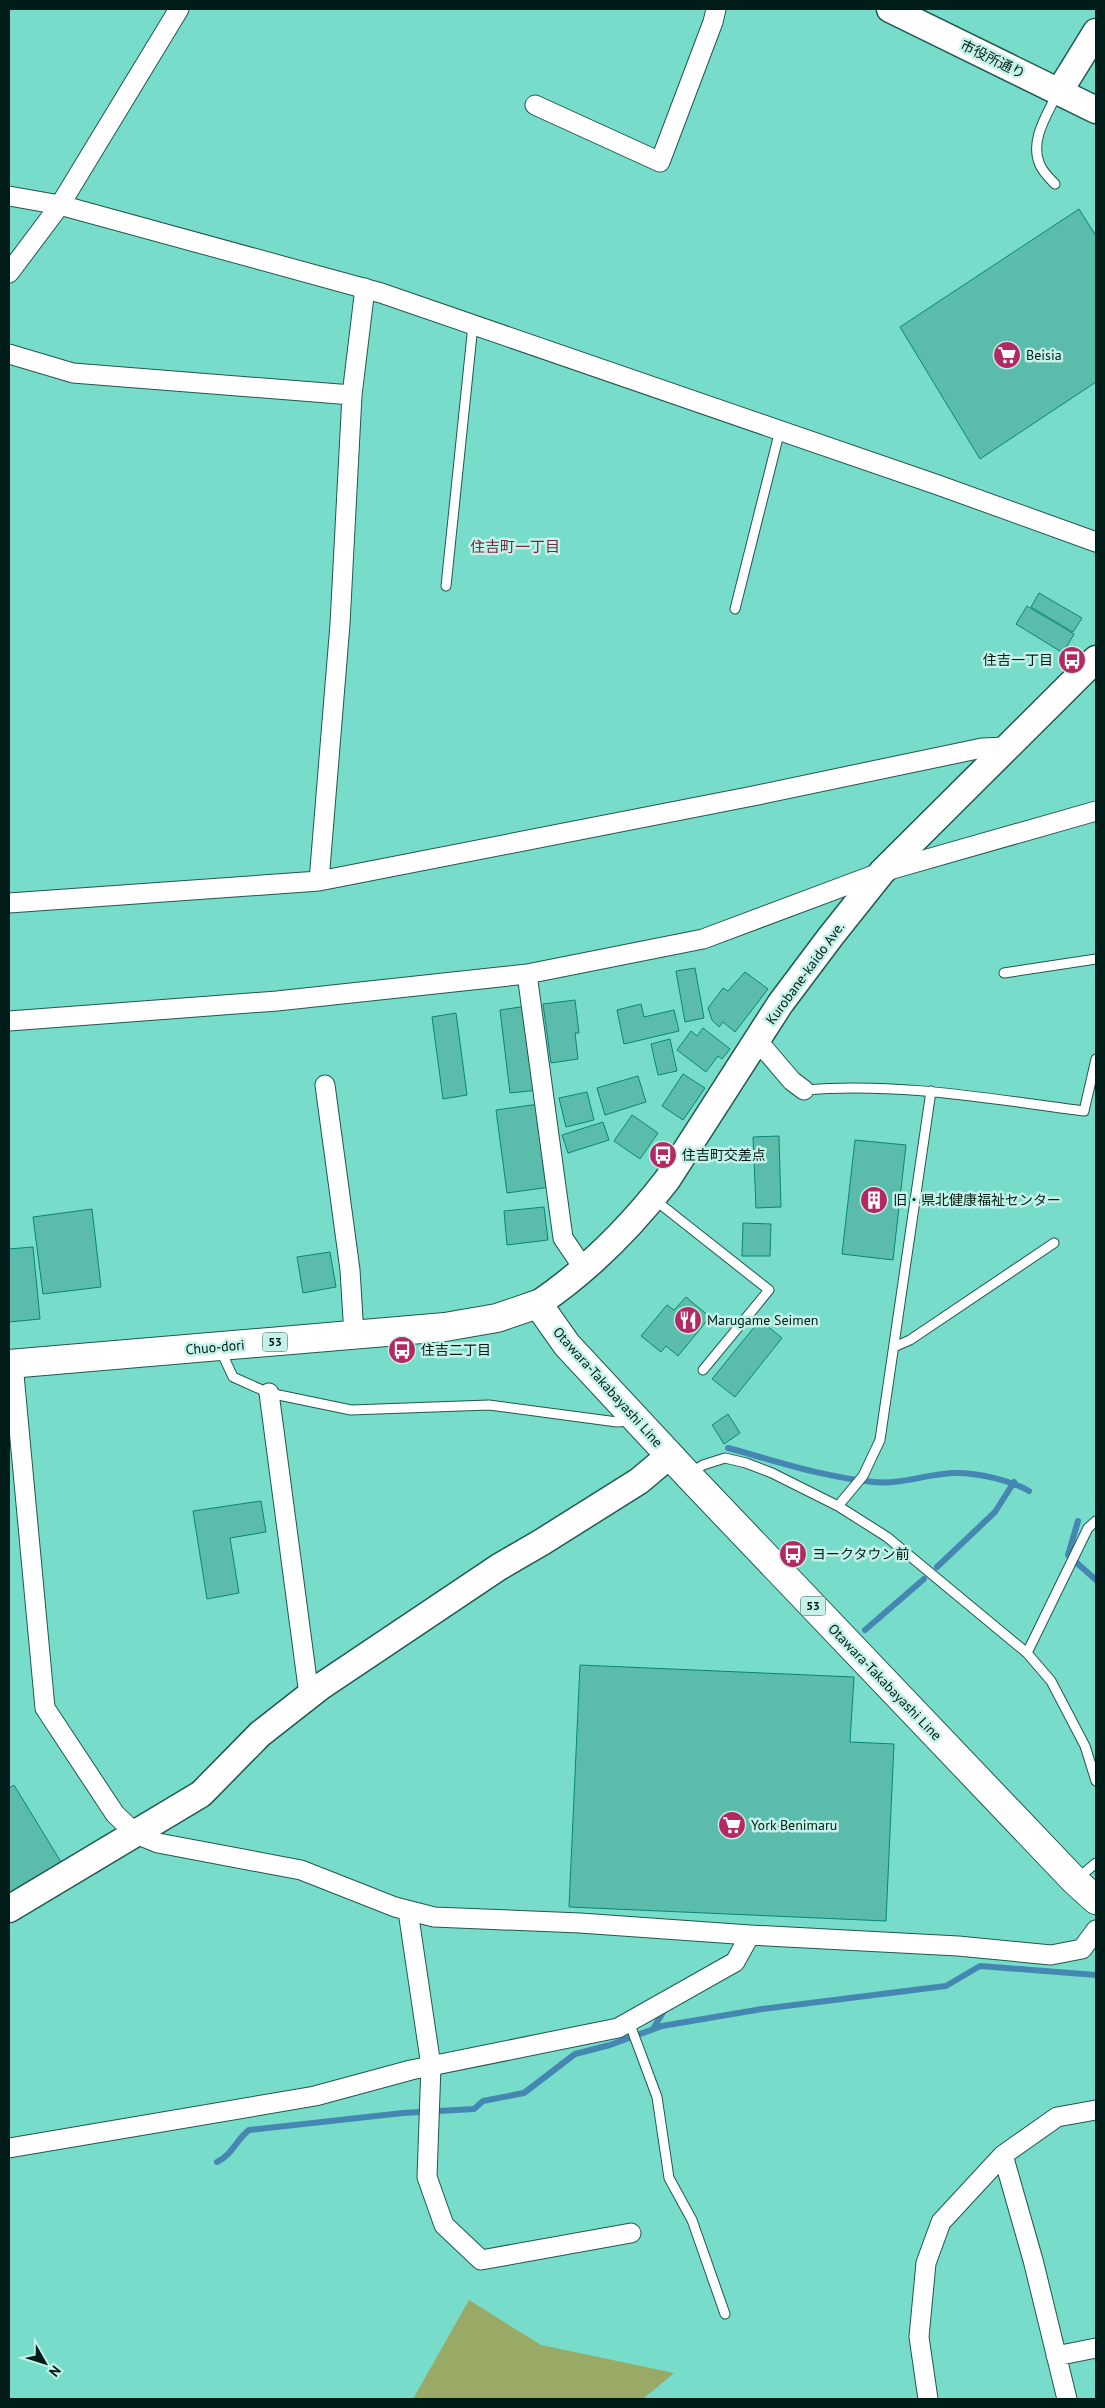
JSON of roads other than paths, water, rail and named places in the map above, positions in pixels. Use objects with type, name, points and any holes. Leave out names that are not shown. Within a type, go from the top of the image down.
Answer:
[{"type":"main road","name":"Chuo-dori","points":[[11,1364],[445,1327],[497,1318],[538,1304]]},
{"type":"main road","name":"Otawara-Takabayashi Line","points":[[538,1304],[563,1341],[679,1465],[1075,1881],[1096,1900]]},
{"type":"street","points":[[9,274],[60,205],[179,9]]},
{"type":"street","points":[[535,105],[660,162],[713,22],[716,9]]},
{"type":"street","name":"市役所通り","points":[[890,9],[925,17],[1059,92],[1096,110]]},
{"type":"street","points":[[1059,92],[1096,32]]},
{"type":"street","points":[[9,196],[60,205],[365,288],[780,430],[1096,542]]},
{"type":"street","points":[[319,881],[340,624],[352,395],[365,288]]},
{"type":"street","points":[[9,354],[73,372],[352,395]]},
{"type":"street","name":"Kurobane-kaido Ave.","points":[[538,1304],[584,1268],[632,1224],[653,1199],[756,1039],[830,936],[882,872],[1096,659]]},
{"type":"street","points":[[9,904],[319,881],[753,796],[982,748],[1006,747]]},
{"type":"street","points":[[9,1021],[277,1001],[527,974],[703,939],[882,872],[1096,811]]},
{"type":"street","points":[[527,974],[563,1238],[584,1268]]},
{"type":"street","points":[[756,1039],[792,1080],[804,1090]]},
{"type":"street","points":[[325,1085],[350,1270],[354,1335]]},
{"type":"street","points":[[11,1364],[45,1708],[115,1814],[136,1834],[158,1842],[301,1870],[408,1911],[434,1917],[580,1923],[750,1935],[958,1946],[1051,1954],[1082,1949],[1096,1930]]},
{"type":"street","points":[[269,1394],[309,1695]]},
{"type":"street","points":[[9,1909],[201,1794],[260,1734],[309,1695],[499,1567],[639,1481],[679,1465]]},
{"type":"street","points":[[408,1911],[431,2066],[427,2177],[444,2225],[481,2260],[631,2233]]},
{"type":"street","points":[[9,2148],[315,2096],[431,2066],[549,2044],[618,2028],[735,1962],[750,1935]]},
{"type":"street","points":[[928,2399],[919,2337],[926,2263],[941,2222],[1003,2155],[1057,2117],[1096,2110]]},
{"type":"street","points":[[1003,2155],[1033,2260],[1067,2399]]},
{"type":"street","points":[[1056,2356],[1096,2348]]},
{"type":"lane","points":[[1055,184],[1040,166],[1037,150],[1040,129],[1059,92]]},
{"type":"lane","points":[[446,586],[473,325]]},
{"type":"lane","points":[[735,609],[780,430]]},
{"type":"lane","points":[[1004,972],[1096,959]]},
{"type":"lane","points":[[804,1090],[828,1088],[932,1091],[1084,1111],[1096,1059]]},
{"type":"lane","points":[[838,1506],[863,1476],[880,1440],[932,1091]]},
{"type":"lane","points":[[653,1199],[769,1290],[703,1370]]},
{"type":"lane","points":[[894,1347],[910,1340],[1054,1243]]},
{"type":"lane","points":[[219,1346],[233,1377],[269,1394],[351,1410],[489,1405],[618,1422],[638,1421]]},
{"type":"lane","points":[[679,1465],[703,1464],[725,1458],[772,1473],[838,1506],[887,1537],[1028,1653],[1051,1681],[1085,1746],[1096,1781]]},
{"type":"lane","points":[[1028,1653],[1088,1528],[1096,1521]]},
{"type":"lane","points":[[1075,1881],[1096,1862]]},
{"type":"lane","points":[[629,2022],[657,2097],[669,2178],[692,2220],[725,2314]]},
{"type":"waterway","points":[[728,1448],[800,1468],[854,1480],[895,1482],[965,1473],[1003,1480],[1029,1491]]},
{"type":"waterway","points":[[937,1567],[995,1512],[1014,1482]]},
{"type":"waterway","points":[[1078,1521],[1068,1555],[1096,1580]]},
{"type":"waterway","points":[[865,1630],[924,1579]]},
{"type":"waterway","points":[[217,2162],[227,2155],[249,2130],[403,2113],[474,2109],[483,2101],[524,2093],[575,2054],[610,2045],[662,2026],[762,2009],[946,1986],[980,1966],[1096,1975]]},
{"type":"waterway","points":[[653,2029],[665,2009]]},
{"type":"place","name":"Beisia","points":[[1007,355]]},
{"type":"place","name":"住吉一丁目","points":[[1072,660]]},
{"type":"place","name":"住吉町交差点","points":[[663,1155]]},
{"type":"place","name":"旧・県北健康福祉センター","points":[[874,1200]]},
{"type":"place","name":"Marugame Seimen","points":[[688,1320]]},
{"type":"place","name":"住吉二丁目","points":[[402,1350]]},
{"type":"place","name":"ヨークタウン前","points":[[793,1554]]},
{"type":"place","name":"York Benimaru","points":[[732,1825]]},
{"type":"district","name":"住吉町一丁目","points":[[515,547]]}]
